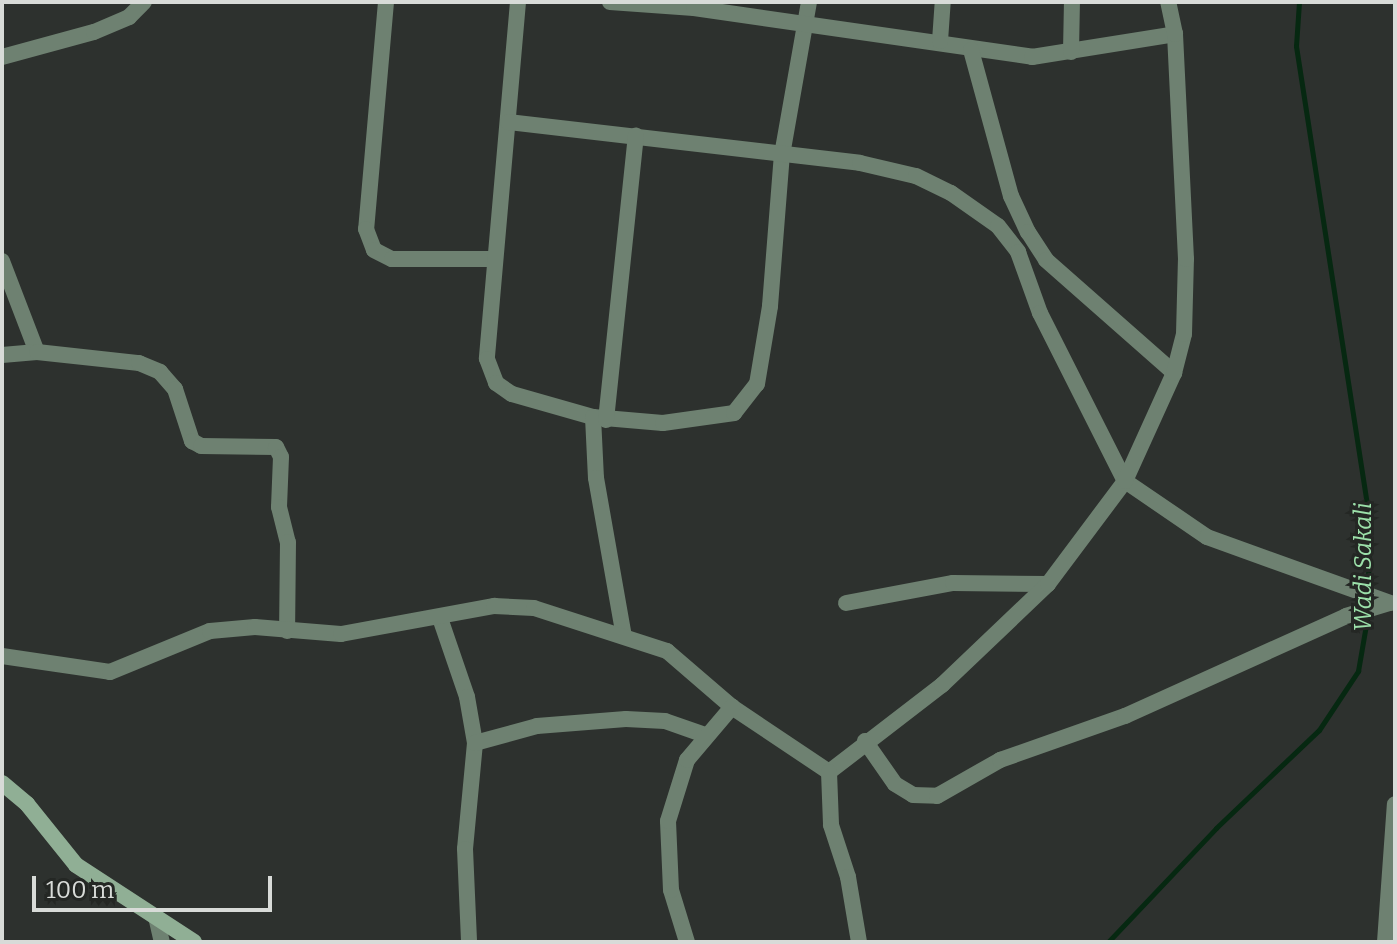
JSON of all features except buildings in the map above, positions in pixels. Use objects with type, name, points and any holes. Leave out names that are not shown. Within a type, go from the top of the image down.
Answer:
[{"type":"street","points":[[2,57],[94,32],[129,17],[144,2]]},
{"type":"street","points":[[386,2],[366,229],[374,250],[392,259],[493,259]]},
{"type":"street","points":[[518,2],[493,259],[487,359],[496,383],[512,394],[599,418],[714,419],[734,413],[750,399],[770,306],[782,155],[807,28],[809,2]]},
{"type":"street","points":[[610,2],[654,3],[807,28],[940,41],[971,50],[1032,57],[1175,34]]},
{"type":"street","points":[[940,41],[943,2]]},
{"type":"street","points":[[1071,52],[1072,2]]},
{"type":"street","points":[[829,772],[865,741],[942,685],[1014,622],[1048,584],[1125,481],[1174,373],[1184,334],[1186,259],[1175,34],[1168,2]]},
{"type":"street","points":[[971,50],[1011,196],[1028,232],[1046,260],[1174,373]]},
{"type":"street","points":[[508,122],[860,163],[916,176],[998,226],[1018,252],[1040,313],[1125,481],[1207,537],[1392,604]]},
{"type":"street","points":[[624,636],[596,478],[599,418],[636,136]]},
{"type":"street","points":[[1018,252],[1028,232]]},
{"type":"street","points":[[2,261],[37,352]]},
{"type":"street","points":[[2,355],[37,352],[139,363],[160,372],[175,389],[192,441],[201,446],[276,447],[281,457],[279,507],[288,542],[287,631]]},
{"type":"street","points":[[846,603],[953,583],[1048,584]]},
{"type":"street","points":[[865,741],[895,784],[913,795],[937,796],[1000,760],[1125,716],[1346,616],[1392,604]]},
{"type":"street","points":[[2,656],[110,672],[210,631],[255,627],[341,634],[494,606],[534,608],[667,651],[732,707],[829,772]]},
{"type":"street","points":[[440,618],[467,697],[475,743],[465,849],[469,942]]},
{"type":"street","points":[[687,942],[671,890],[668,821],[687,760],[705,735],[732,707]]},
{"type":"street","points":[[475,743],[537,726],[626,719],[665,721],[705,735]]},
{"type":"street","points":[[829,772],[831,825],[848,877],[859,942]]},
{"type":"street","points":[[2,783],[27,804],[76,865],[157,921],[194,942]]},
{"type":"street","points":[[1385,942],[1395,804]]},
{"type":"street","points":[[157,921],[162,942]]},
{"type":"waterway","name":"Wadi Sakali","points":[[1299,2],[1296,46],[1369,520],[1368,591]]},
{"type":"waterway","name":"Wadi Sakali","points":[[1108,942],[1216,828],[1319,730],[1358,671],[1368,613]]}]
